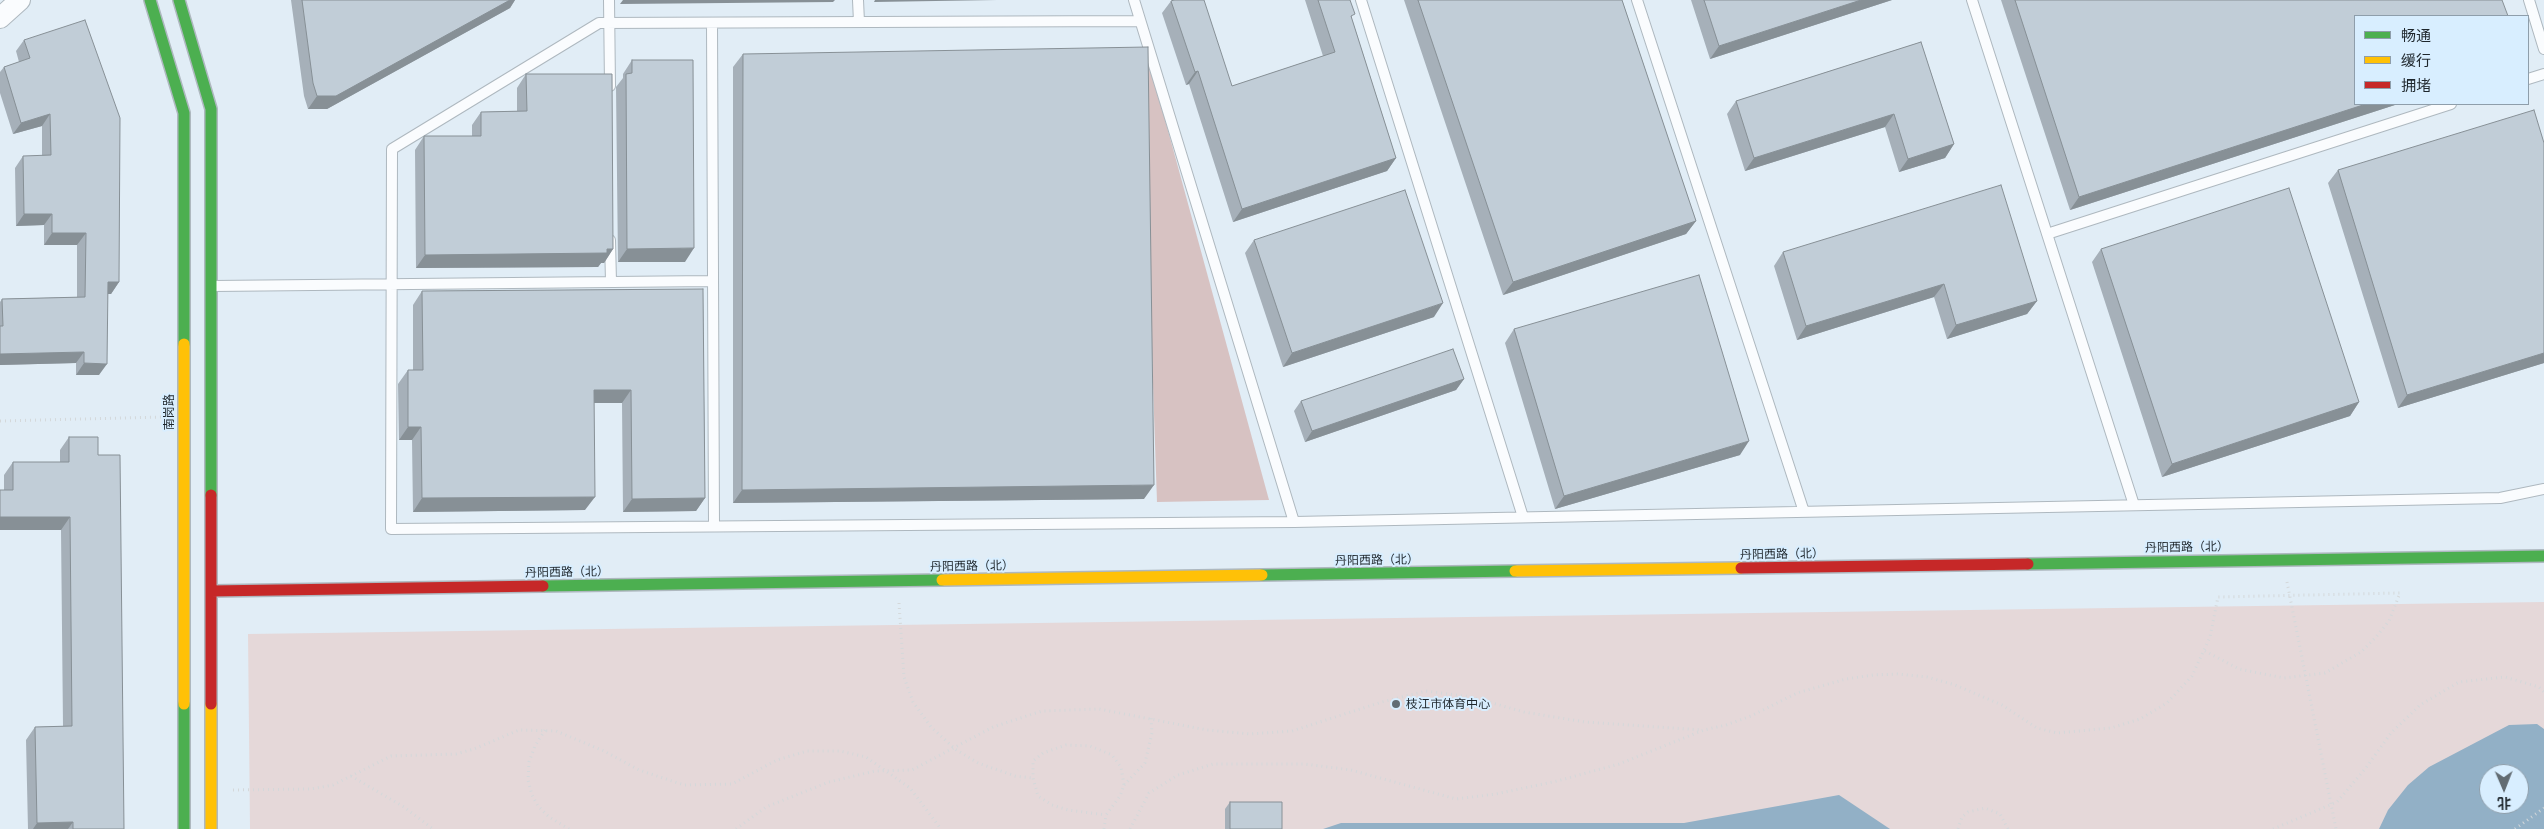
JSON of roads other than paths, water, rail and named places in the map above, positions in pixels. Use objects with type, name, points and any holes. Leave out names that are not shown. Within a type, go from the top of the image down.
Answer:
[{"type":"street","points":[[0,18],[20,0]]},
{"type":"street","name":"南岗路","points":[[150,0],[184,113],[197,286],[210,591],[211,829]]},
{"type":"street","name":"南岗路","points":[[179,0],[211,109],[197,286],[182,416],[184,829]]},
{"type":"street","name":"丹阳西路（北）","points":[[210,591],[2544,556]]},
{"type":"lane","points":[[609,0],[610,92]]},
{"type":"lane","points":[[858,0],[859,22]]},
{"type":"lane","points":[[1134,0],[1294,522]]},
{"type":"lane","points":[[1361,0],[1524,517]]},
{"type":"lane","points":[[1637,0],[1804,512]]},
{"type":"lane","points":[[1972,0],[2134,505]]},
{"type":"lane","points":[[2529,0],[2544,49]]},
{"type":"lane","points":[[1140,21],[599,23],[392,149],[391,529],[1294,522],[2500,498],[2544,489]]},
{"type":"lane","points":[[712,23],[714,526]]},
{"type":"lane","points":[[2529,79],[2544,74]]},
{"type":"lane","points":[[2047,234],[2448,105]]},
{"type":"lane","points":[[610,232],[611,282]]},
{"type":"lane","points":[[197,286],[712,280]]},
{"type":"water","points":[[2537,724],[2544,729],[2544,829],[2379,829],[2388,810],[2408,785],[2429,767],[2509,725]]},
{"type":"water","points":[[1839,795],[1890,829],[1323,829],[1341,823],[1684,823]]},
{"type":"place","name":"枝江市体育中心","points":[[1396,704]]}]
